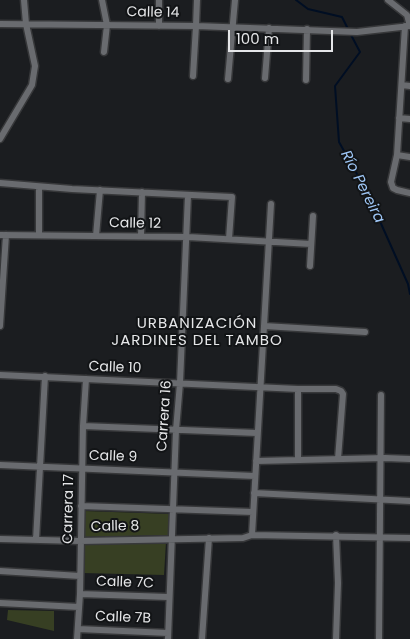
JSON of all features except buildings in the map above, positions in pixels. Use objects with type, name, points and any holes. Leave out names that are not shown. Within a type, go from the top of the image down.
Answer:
[{"type":"street","points":[[0,139],[32,85],[34,66],[26,24],[24,0]]},
{"type":"street","points":[[102,0],[107,25],[104,52]]},
{"type":"street","points":[[158,26],[159,0]]},
{"type":"street","points":[[192,76],[196,0]]},
{"type":"street","points":[[228,79],[235,0]]},
{"type":"street","points":[[388,0],[407,15],[408,26],[397,155],[391,184],[397,190],[410,193]]},
{"type":"street","name":"Calle 14","points":[[0,24],[196,26],[306,29],[339,32],[357,32],[408,26]]},
{"type":"street","points":[[265,78],[269,28]]},
{"type":"street","points":[[306,29],[306,80]]},
{"type":"street","points":[[402,85],[410,86]]},
{"type":"street","points":[[399,118],[410,119]]},
{"type":"street","points":[[397,155],[410,157]]},
{"type":"street","points":[[0,183],[39,187],[232,197],[229,239]]},
{"type":"street","points":[[39,187],[39,235]]},
{"type":"street","points":[[96,236],[100,190]]},
{"type":"street","points":[[141,236],[142,192]]},
{"type":"street","name":"Carrera 16","points":[[168,636],[168,596],[176,430],[188,237],[188,195]]},
{"type":"street","points":[[252,535],[271,204]]},
{"type":"street","points":[[310,266],[312,216]]},
{"type":"street","points":[[0,326],[3,235]]},
{"type":"street","name":"Calle 12","points":[[3,235],[188,237],[312,244]]},
{"type":"street","points":[[264,326],[365,332]]},
{"type":"street","name":"Calle 10","points":[[0,375],[341,390],[343,394],[338,459]]},
{"type":"street","points":[[36,540],[45,376]]},
{"type":"street","name":"Carrera 17","points":[[77,639],[86,380]]},
{"type":"street","points":[[298,389],[298,460]]},
{"type":"street","points":[[379,639],[381,395]]},
{"type":"street","points":[[83,426],[257,433]]},
{"type":"street","points":[[256,461],[410,459]]},
{"type":"street","name":"Calle 9","points":[[0,465],[255,476]]},
{"type":"street","points":[[254,493],[410,501]]},
{"type":"street","points":[[81,506],[253,512]]},
{"type":"street","name":"Calle 8","points":[[0,539],[80,541],[243,538],[252,535],[336,535],[410,538]]},
{"type":"street","points":[[336,535],[338,583],[336,639]]},
{"type":"street","points":[[202,639],[209,538]]},
{"type":"street","points":[[0,571],[80,576]]},
{"type":"street","name":"Calle 7C","points":[[80,594],[168,596]]},
{"type":"street","points":[[0,603],[79,607]]},
{"type":"street","name":"Calle 7B","points":[[78,629],[168,636]]},
{"type":"green space","points":[[84,511],[170,514],[168,535],[83,537]]},
{"type":"green space","points":[[166,542],[164,575],[82,573],[83,544]]},
{"type":"green space","points":[[8,610],[54,611],[54,631],[7,620]]},
{"type":"waterway","name":"Río Pereira","points":[[296,0],[308,9],[342,17],[348,29]]},
{"type":"waterway","name":"Río Pereira","points":[[350,33],[360,52],[335,86],[339,142],[366,190],[408,284],[410,294]]},
{"type":"district","name":"URBANIZACIÓN JARDINES DEL TAMBO","points":[[197,332]]}]
